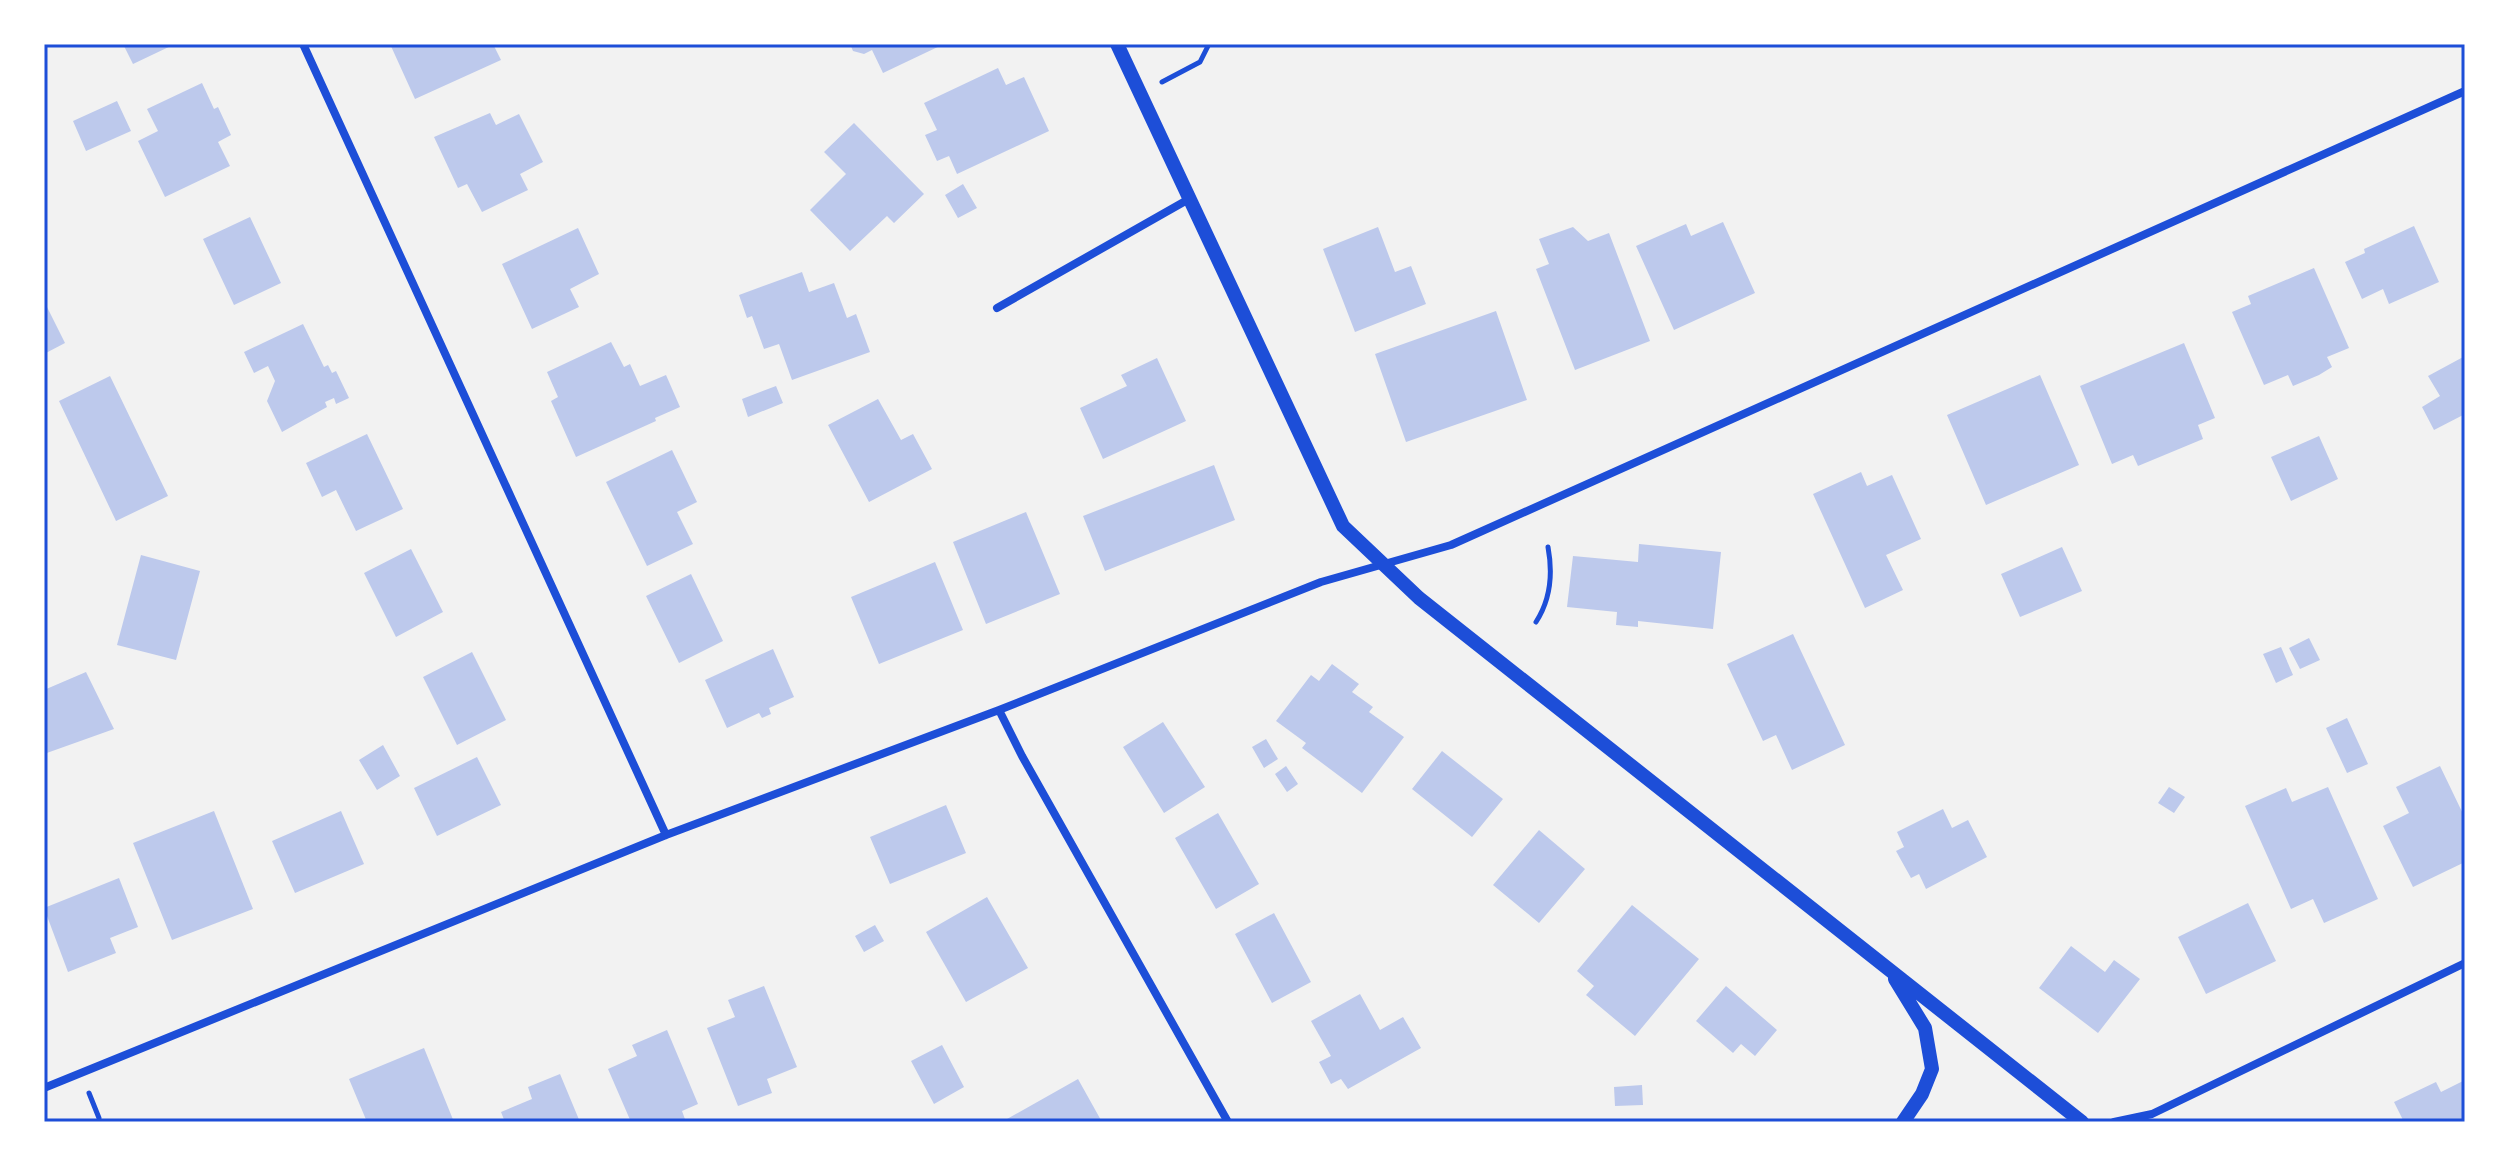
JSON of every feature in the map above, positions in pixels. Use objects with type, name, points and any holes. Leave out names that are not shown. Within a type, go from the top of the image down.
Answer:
[{"type":"street","points":[[303,44],[666,835]]},
{"type":"street","points":[[1117,44],[1343,526],[1431,608],[2082,1122]]},
{"type":"street","points":[[44,1088],[666,835],[999,710],[1321,582],[1451,545],[2465,91]]},
{"type":"street","points":[[997,308],[1189,199]]},
{"type":"street","points":[[999,710],[1228,1122]]},
{"type":"street","points":[[2114,1122],[2152,1114],[2465,963]]},
{"type":"street","points":[[1888,969],[1925,1028],[1932,1069],[1922,1094],[1903,1122]]},
{"type":"path","points":[[1140,94],[1200,62],[1209,44]]},
{"type":"path","points":[[1536,622],[1543,612],[1552,574],[1548,547]]},
{"type":"building","points":[[123,44],[175,44],[133,64]]},
{"type":"building","points":[[390,44],[493,44],[501,60],[415,99]]},
{"type":"building","points":[[850,44],[944,44],[883,73],[872,50],[864,54],[853,51]]},
{"type":"building","points":[[998,68],[1006,85],[1024,77],[1049,131],[957,174],[949,156],[937,161],[925,135],[937,130],[924,103]]},
{"type":"building","points":[[202,83],[231,135],[218,142],[230,166],[165,197],[138,141],[158,131],[147,109]]},
{"type":"building","points":[[117,101],[131,131],[86,151],[73,121]]},
{"type":"building","points":[[490,113],[496,125],[519,114],[543,162],[520,174],[528,190],[482,212],[467,184],[458,188],[434,137]]},
{"type":"building","points":[[854,123],[924,194],[894,223],[887,216],[850,251],[810,210],[846,174],[824,152]]},
{"type":"building","points":[[963,184],[977,208],[958,218],[945,195]]},
{"type":"building","points":[[250,217],[281,283],[234,305],[203,239]]},
{"type":"building","points":[[1723,222],[1755,293],[1674,330],[1636,246],[1686,224],[1691,236]]},
{"type":"building","points":[[2414,226],[2439,282],[2389,304],[2383,289],[2362,299],[2345,262],[2365,253],[2364,249]]},
{"type":"building","points":[[1378,227],[1395,272],[1411,266],[1426,304],[1355,332],[1323,249]]},
{"type":"building","points":[[1573,227],[1588,241],[1609,233],[1650,341],[1575,370],[1536,269],[1549,264],[1539,239]]},
{"type":"building","points":[[578,228],[599,274],[570,289],[579,307],[532,329],[502,264]]},
{"type":"building","points":[[2314,268],[2349,348],[2327,357],[2332,367],[2319,375],[2293,386],[2288,375],[2264,385],[2232,312],[2251,304],[2248,296]]},
{"type":"building","points":[[802,272],[809,292],[834,283],[847,318],[856,314],[870,352],[792,380],[779,344],[764,349],[752,316],[747,318],[739,295]]},
{"type":"building","points":[[44,301],[65,343],[44,354]]},
{"type":"building","points":[[1496,311],[1527,400],[1406,442],[1375,354]]},
{"type":"building","points":[[303,324],[324,367],[328,365],[332,373],[336,371],[349,398],[336,404],[334,398],[325,402],[327,407],[282,432],[267,401],[275,381],[268,366],[254,373],[244,352]]},
{"type":"building","points":[[611,342],[624,367],[630,364],[640,386],[666,375],[680,407],[576,457],[551,401],[558,397],[547,372]]},
{"type":"building","points":[[2184,343],[2215,418],[2198,425],[2203,439],[2138,466],[2133,455],[2112,464],[2080,386]]},
{"type":"building","points":[[2465,356],[2465,414],[2434,430],[2422,407],[2440,396],[2428,376]]},
{"type":"building","points":[[1157,358],[1186,421],[1103,459],[1080,408],[1127,386],[1121,375]]},
{"type":"building","points":[[2040,375],[2079,465],[1986,505],[1947,415]]},
{"type":"building","points":[[110,376],[168,496],[116,521],[59,401]]},
{"type":"building","points":[[776,386],[783,403],[748,417],[742,399]]},
{"type":"building","points":[[878,399],[901,440],[913,434],[932,469],[869,502],[828,425]]},
{"type":"building","points":[[367,434],[403,509],[356,531],[336,490],[322,497],[306,463]]},
{"type":"building","points":[[2319,436],[2338,479],[2291,501],[2271,457]]},
{"type":"building","points":[[672,450],[697,502],[677,512],[693,544],[647,566],[606,482]]},
{"type":"building","points":[[1214,465],[1235,520],[1105,571],[1083,516]]},
{"type":"building","points":[[1861,472],[1867,486],[1892,475],[1921,539],[1886,555],[1903,590],[1865,608],[1813,494]]},
{"type":"building","points":[[1026,512],[1060,594],[986,624],[953,542]]},
{"type":"building","points":[[1639,544],[1721,552],[1713,629],[1638,621],[1638,627],[1616,625],[1617,612],[1567,607],[1573,556],[1638,562]]},
{"type":"building","points":[[2062,547],[2082,591],[2020,617],[2001,574]]},
{"type":"building","points":[[411,549],[443,612],[396,637],[364,573]]},
{"type":"building","points":[[141,555],[200,571],[176,660],[117,645]]},
{"type":"building","points":[[935,562],[963,630],[879,664],[851,597]]},
{"type":"building","points":[[691,574],[723,641],[679,663],[646,596]]},
{"type":"building","points":[[1793,634],[1845,745],[1792,770],[1776,735],[1763,741],[1727,664]]},
{"type":"building","points":[[2309,638],[2320,660],[2300,669],[2289,648]]},
{"type":"building","points":[[2281,647],[2293,675],[2276,683],[2263,654]]},
{"type":"building","points":[[773,649],[794,697],[769,708],[771,714],[762,718],[759,713],[727,728],[705,680]]},
{"type":"building","points":[[472,652],[506,720],[457,745],[423,677]]},
{"type":"building","points":[[1332,664],[1359,684],[1352,692],[1373,707],[1369,712],[1404,737],[1362,793],[1302,748],[1306,743],[1276,721],[1311,675],[1319,681]]},
{"type":"building","points":[[86,672],[114,729],[44,754],[44,690]]},
{"type":"building","points":[[2347,718],[2368,764],[2347,773],[2326,728]]},
{"type":"building","points":[[1163,722],[1205,787],[1164,813],[1123,747]]},
{"type":"building","points":[[1266,739],[1278,759],[1264,768],[1252,747]]},
{"type":"building","points":[[383,745],[400,776],[377,790],[359,760]]},
{"type":"building","points":[[1442,751],[1503,799],[1472,837],[1412,789]]},
{"type":"building","points":[[477,757],[501,805],[437,836],[414,788]]},
{"type":"building","points":[[1286,766],[1298,784],[1287,792],[1275,774]]},
{"type":"building","points":[[2440,766],[2465,818],[2465,862],[2413,887],[2383,826],[2409,813],[2396,787]]},
{"type":"building","points":[[2169,787],[2185,797],[2174,813],[2158,803]]},
{"type":"building","points":[[2328,787],[2378,899],[2324,923],[2313,899],[2291,909],[2245,806],[2286,788],[2292,802]]},
{"type":"building","points":[[946,805],[966,853],[890,884],[870,837]]},
{"type":"building","points":[[1943,809],[1952,828],[1968,820],[1987,857],[1926,889],[1919,874],[1911,878],[1896,851],[1904,847],[1897,832]]},
{"type":"building","points":[[214,811],[253,909],[172,940],[133,843]]},
{"type":"building","points":[[341,811],[364,864],[295,893],[272,841]]},
{"type":"building","points":[[1218,813],[1259,884],[1216,909],[1175,838]]},
{"type":"building","points":[[1539,830],[1585,869],[1539,923],[1493,885]]},
{"type":"building","points":[[119,878],[138,927],[110,938],[116,953],[68,972],[44,908]]},
{"type":"building","points":[[987,897],[1028,968],[966,1002],[926,932]]},
{"type":"building","points":[[2248,903],[2276,961],[2206,994],[2178,937]]},
{"type":"building","points":[[1632,905],[1699,959],[1635,1036],[1586,995],[1594,986],[1577,971]]},
{"type":"building","points":[[1274,913],[1311,982],[1272,1003],[1235,934]]},
{"type":"building","points":[[875,925],[884,941],[864,952],[855,936]]},
{"type":"building","points":[[2071,946],[2105,972],[2114,960],[2140,979],[2098,1033],[2039,988]]},
{"type":"building","points":[[764,986],[797,1067],[767,1079],[772,1093],[738,1106],[707,1028],[735,1017],[728,1000]]},
{"type":"building","points":[[1726,986],[1777,1030],[1755,1056],[1741,1044],[1733,1053],[1696,1021]]},
{"type":"building","points":[[1360,994],[1380,1030],[1403,1017],[1421,1048],[1348,1089],[1341,1079],[1331,1084],[1319,1062],[1331,1056],[1311,1021]]},
{"type":"building","points":[[667,1030],[698,1104],[682,1111],[686,1122],[631,1122],[608,1069],[637,1056],[632,1045]]},
{"type":"building","points":[[942,1045],[964,1087],[934,1104],[911,1061]]},
{"type":"building","points":[[424,1048],[454,1122],[367,1122],[349,1079]]},
{"type":"building","points":[[560,1074],[580,1122],[505,1122],[501,1112],[532,1099],[528,1087]]},
{"type":"building","points":[[1078,1079],[1102,1122],[1009,1122],[1007,1119]]},
{"type":"building","points":[[2465,1080],[2465,1122],[2404,1122],[2394,1102],[2436,1082],[2441,1092]]},
{"type":"building","points":[[1642,1085],[1643,1105],[1615,1106],[1614,1087]]}]
